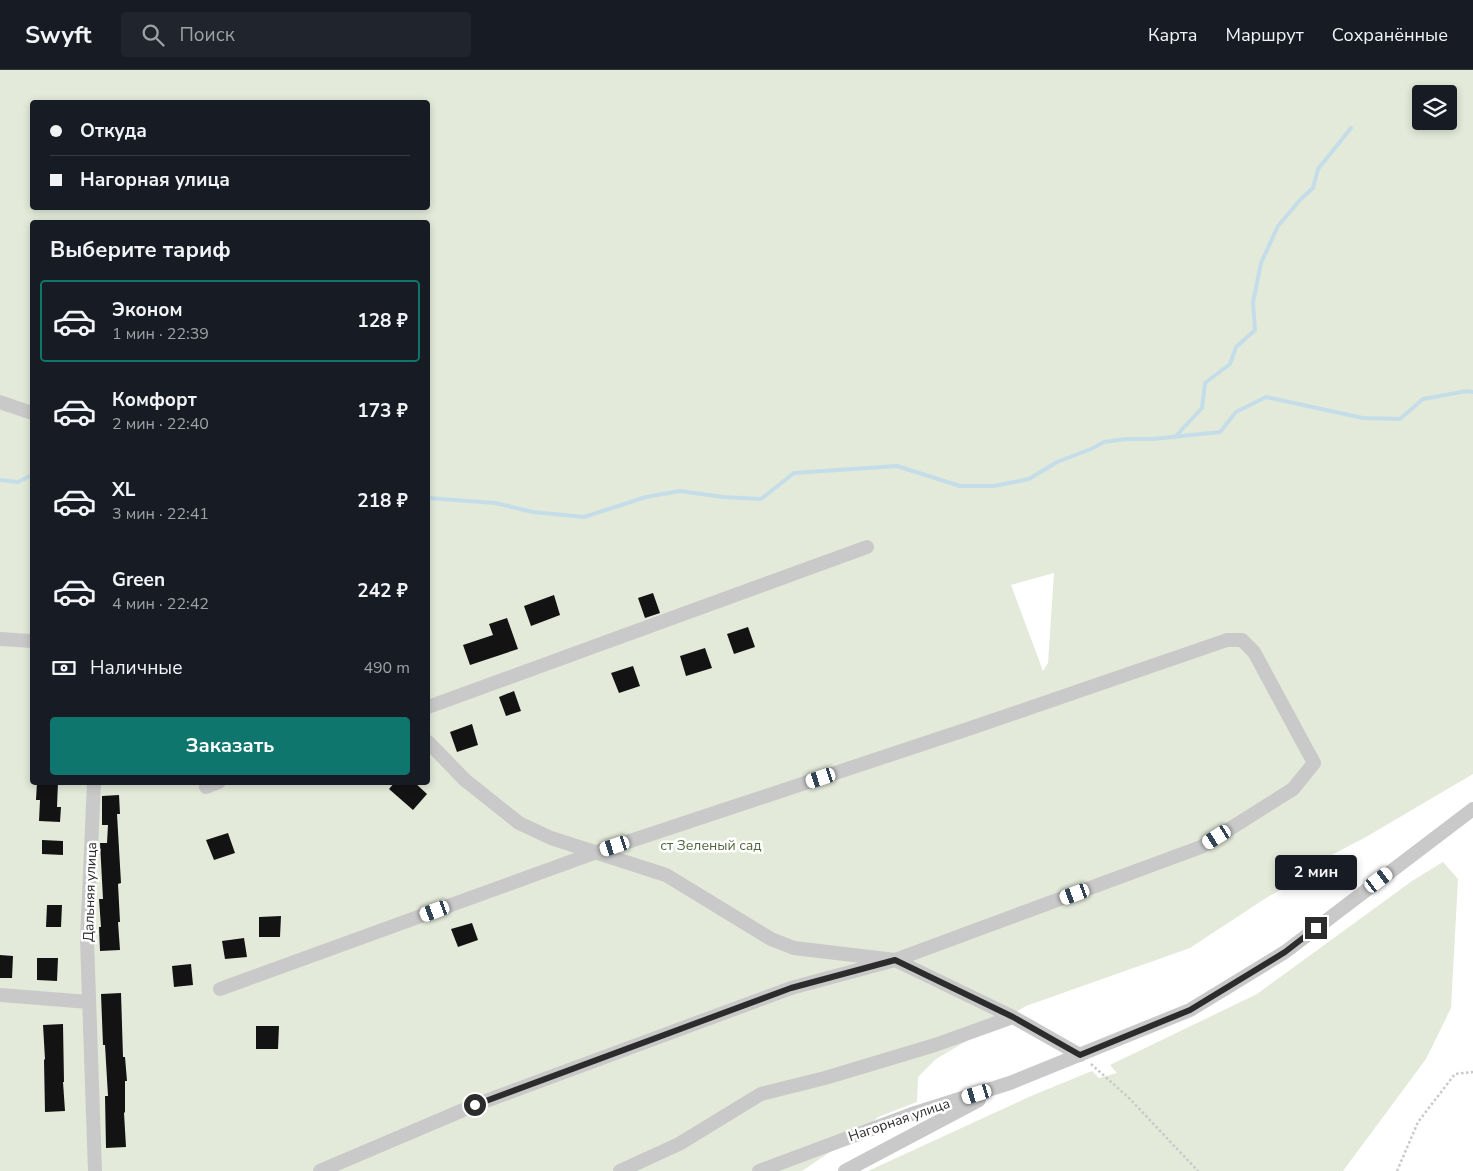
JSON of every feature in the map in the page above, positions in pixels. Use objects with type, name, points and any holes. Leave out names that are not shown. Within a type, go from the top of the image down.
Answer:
[{"type":"street","points":[[0,402],[30,412]]},
{"type":"street","points":[[430,706],[867,547]]},
{"type":"street","points":[[0,639],[30,641]]},
{"type":"street","points":[[220,989],[597,852],[971,728],[1227,640],[1242,640],[1254,652],[1314,763],[1293,789],[1202,847],[895,960],[781,992],[475,1105],[320,1171]]},
{"type":"street","points":[[430,744],[465,780],[519,822],[551,838],[666,875],[771,939],[794,948],[895,960],[1013,1017],[1080,1055]]},
{"type":"street","name":"Дальняя улица","points":[[94,785],[87,940],[96,1171]]},
{"type":"street","name":"Нагорная улица","points":[[759,1171],[912,1114],[1010,1083],[1190,1010],[1285,952],[1473,809]]},
{"type":"street","points":[[0,995],[89,1002]]},
{"type":"street","points":[[620,1171],[679,1144],[761,1094],[825,1078],[935,1045],[1013,1017]]},
{"type":"street","points":[[845,1171],[1010,1083]]},
{"type":"path","points":[[1080,1055],[1129,1098],[1198,1171]]},
{"type":"path","points":[[1397,1171],[1418,1122],[1454,1074],[1473,1072]]},
{"type":"green space","name":"ст Зеленый сад","points":[[0,70],[1473,70],[1473,774],[1366,837],[1322,860],[1323,865],[1266,898],[1190,948],[1026,1006],[936,1059],[918,1077],[917,1102],[878,1117],[870,1125],[802,1171],[0,1171]],"holes":[[[1054,573],[1048,663],[1043,671],[1011,585]]]},
{"type":"green space","points":[[1443,862],[1458,879],[1451,1008],[1426,1059],[1343,1171],[868,1171],[1031,1096],[1092,1071],[1099,1078],[1117,1073],[1110,1065],[1257,994],[1412,881]]},
{"type":"building","points":[[653,593],[660,613],[645,618],[638,598]]},
{"type":"building","points":[[554,595],[560,615],[531,626],[524,606]]},
{"type":"building","points":[[507,618],[518,649],[470,665],[463,645],[493,635],[489,624]]},
{"type":"building","points":[[748,627],[755,647],[734,654],[727,634]]},
{"type":"building","points":[[705,648],[712,668],[686,676],[680,656]]},
{"type":"building","points":[[633,666],[640,686],[619,693],[611,673]]},
{"type":"building","points":[[514,691],[521,711],[506,716],[499,697]]},
{"type":"building","points":[[472,724],[478,745],[457,752],[450,732]]},
{"type":"building","points":[[37,785],[58,785],[57,807],[61,807],[60,822],[39,821],[40,800],[36,800]]},
{"type":"building","points":[[392,785],[417,785],[427,794],[413,810],[389,789]]},
{"type":"building","points":[[119,795],[120,814],[117,814],[121,883],[118,884],[120,950],[100,951],[99,899],[103,899],[100,843],[107,843],[108,825],[102,825],[102,796]]},
{"type":"building","points":[[228,833],[235,853],[214,860],[206,840]]},
{"type":"building","points":[[42,840],[63,841],[63,855],[42,854]]},
{"type":"building","points":[[47,905],[62,905],[61,927],[46,927]]},
{"type":"building","points":[[281,916],[280,937],[259,937],[259,917]]},
{"type":"building","points":[[472,923],[478,940],[458,947],[451,929]]},
{"type":"building","points":[[244,938],[247,957],[225,959],[222,941]]},
{"type":"building","points":[[0,955],[13,956],[12,978],[0,978]]},
{"type":"building","points":[[37,958],[58,958],[57,981],[37,980]]},
{"type":"building","points":[[191,964],[193,985],[174,987],[172,966]]},
{"type":"building","points":[[121,993],[123,1057],[125,1057],[127,1081],[125,1081],[124,1113],[126,1147],[106,1148],[105,1096],[108,1096],[101,994]]},
{"type":"building","points":[[63,1024],[65,1111],[45,1112],[43,1025]]},
{"type":"building","points":[[256,1026],[279,1026],[278,1049],[256,1049]]},
{"type":"waterway","points":[[1175,437],[1202,408],[1205,383],[1230,364],[1236,347],[1255,330],[1253,302],[1261,263],[1278,226],[1313,188],[1318,169],[1351,128]]},
{"type":"waterway","points":[[430,498],[495,503],[533,512],[584,517],[646,497],[680,491],[723,497],[761,499],[794,473],[897,466],[960,486],[994,486],[1029,479],[1057,462],[1104,442],[1220,432],[1236,412],[1266,397],[1363,418],[1400,419],[1423,399],[1467,391],[1473,392]]},
{"type":"waterway","points":[[0,480],[18,482],[30,476]]},
{"type":"route","points":[[475,1105],[791,988],[895,960],[1013,1017],[1080,1055],[1190,1010],[1285,952],[1316,928]]}]
